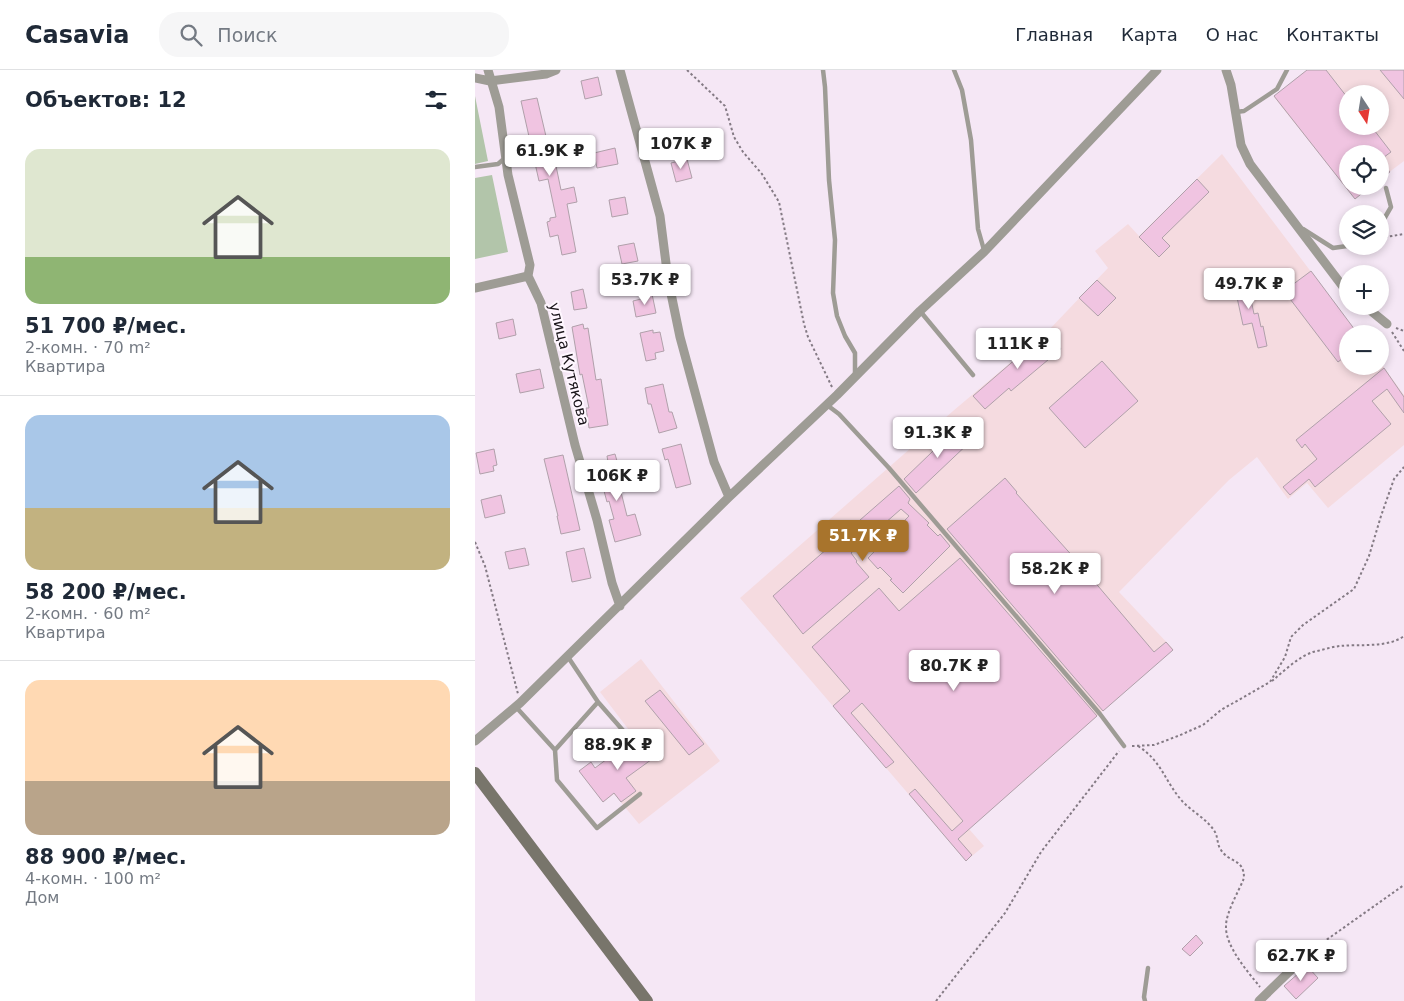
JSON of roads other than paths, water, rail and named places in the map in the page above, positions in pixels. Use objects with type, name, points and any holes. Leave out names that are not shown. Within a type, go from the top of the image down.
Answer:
[{"type":"main road","points":[[475,773],[647,1001]]},
{"type":"street","name":"улица Кутякова","points":[[488,70],[499,108],[508,175],[530,265],[528,276],[541,303],[575,445],[597,520],[612,583],[620,606]]},
{"type":"street","points":[[475,78],[490,81],[546,74],[556,70]]},
{"type":"street","points":[[620,70],[660,216],[668,279],[680,337],[714,462],[729,497]]},
{"type":"street","points":[[475,741],[518,705],[729,497],[837,395],[920,311],[984,252],[1157,70]]},
{"type":"street","points":[[1226,70],[1231,85],[1241,145],[1250,164],[1339,282]]},
{"type":"street","points":[[475,288],[528,276]]},
{"type":"street","points":[[1376,315],[1387,324]]},
{"type":"street","points":[[1259,1001],[1293,968]]},
{"type":"lane","points":[[823,70],[829,180],[835,240],[833,293],[837,316],[855,354],[855,376]]},
{"type":"lane","points":[[954,70],[964,98],[971,140],[978,229],[984,252]]},
{"type":"lane","points":[[1236,112],[1244,111],[1277,89],[1287,70]]},
{"type":"lane","points":[[475,167],[498,164],[505,157]]},
{"type":"lane","points":[[1388,195],[1391,207],[1389,210]]},
{"type":"lane","points":[[1294,223],[1333,248],[1339,247]]},
{"type":"lane","points":[[920,311],[973,375]]},
{"type":"lane","points":[[827,404],[839,414],[889,468],[1100,714],[1124,746]]},
{"type":"lane","points":[[567,656],[598,702],[627,735]]},
{"type":"lane","points":[[555,750],[598,702]]},
{"type":"lane","points":[[518,705],[555,750],[557,780],[597,828],[641,794]]},
{"type":"lane","points":[[1145,1001],[1148,968]]}]
